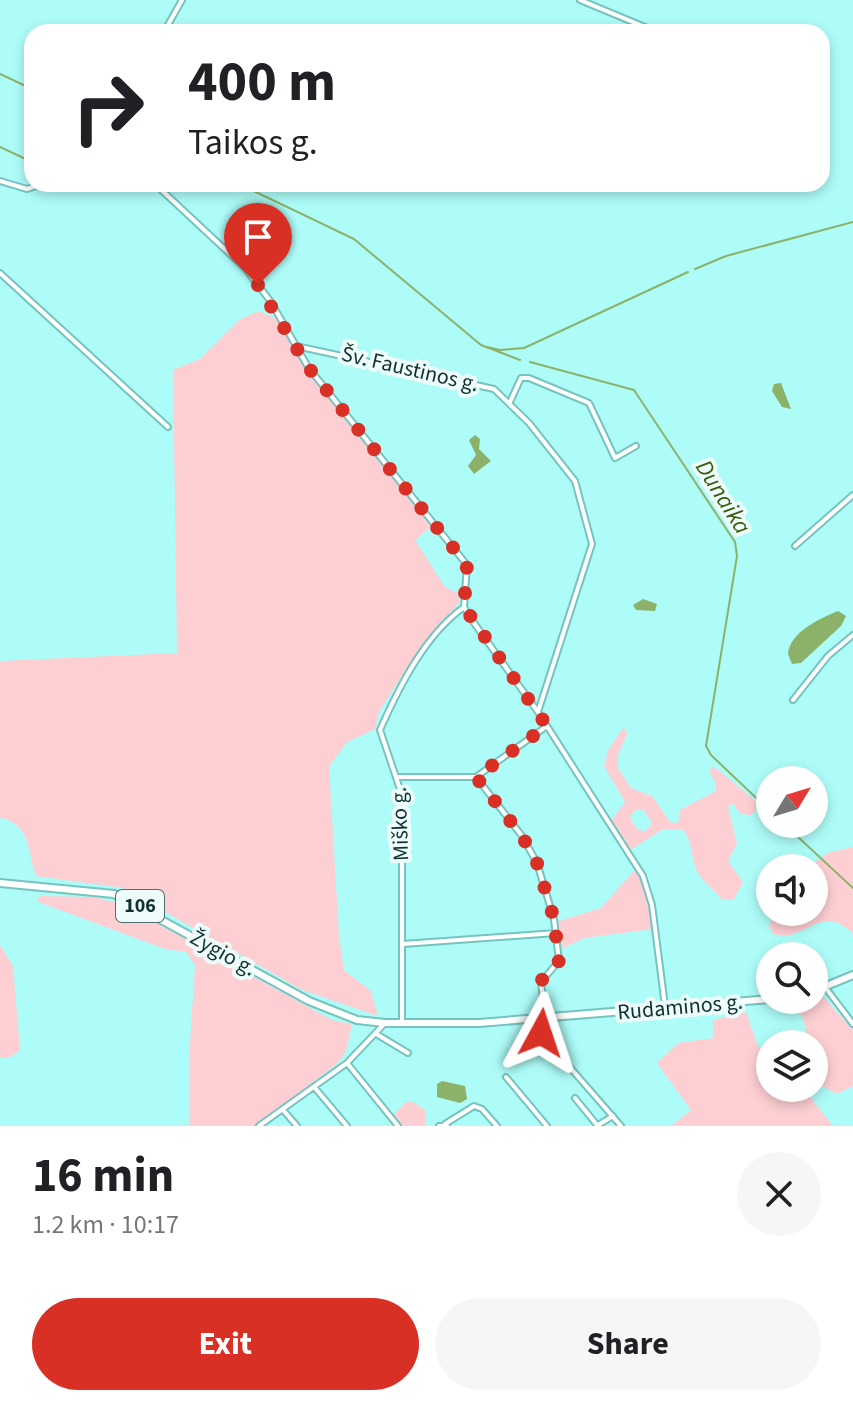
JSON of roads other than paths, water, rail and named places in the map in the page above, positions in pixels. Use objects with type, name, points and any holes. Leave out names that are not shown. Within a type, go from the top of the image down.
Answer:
[{"type":"main road","name":"Žygio g.","points":[[0,883],[114,894],[265,976]]},
{"type":"main road","points":[[828,986],[853,975]]},
{"type":"main road","name":"Rudaminos g.","points":[[265,976],[326,1009],[354,1019],[402,1024],[536,1019],[756,1000]]},
{"type":"street","points":[[168,24],[182,0]]},
{"type":"street","points":[[580,0],[638,24]]},
{"type":"street","points":[[0,181],[24,188]]},
{"type":"street","name":"Šv. Faustinos g.","points":[[164,192],[245,268],[316,378],[467,565],[464,607]]},
{"type":"street","points":[[0,273],[168,427]]},
{"type":"street","name":"Šv. Faustinos g.","points":[[296,346],[302,344],[486,386],[510,402],[575,481],[592,544],[538,712]]},
{"type":"street","points":[[510,402],[521,378],[529,378],[589,403],[615,458],[636,446]]},
{"type":"street","points":[[795,546],[853,495]]},
{"type":"street","points":[[464,607],[597,800],[648,887],[665,1009]]},
{"type":"street","name":"Miško g.","points":[[402,1024],[399,777],[380,730],[402,681],[451,618],[464,607]]},
{"type":"street","points":[[793,700],[828,656],[853,635]]},
{"type":"street","points":[[399,777],[476,777],[547,726]]},
{"type":"street","points":[[476,777],[530,849],[545,885],[559,961],[541,982],[545,1018]]},
{"type":"street","points":[[402,944],[556,933]]},
{"type":"street","points":[[828,991],[853,1024]]},
{"type":"street","points":[[536,1019],[547,1041],[621,1126]]},
{"type":"street","points":[[259,1126],[347,1063],[378,1035],[385,1023]]},
{"type":"street","points":[[378,1035],[408,1053]]},
{"type":"street","points":[[347,1063],[398,1126]]},
{"type":"street","points":[[506,1077],[547,1126]]},
{"type":"street","points":[[315,1088],[347,1126]]},
{"type":"street","points":[[575,1098],[596,1126],[613,1116]]},
{"type":"street","points":[[439,1126],[446,1125],[474,1106],[482,1109],[497,1126]]},
{"type":"street","points":[[283,1110],[297,1126]]},
{"type":"waterway","name":"Dunaika","points":[[0,74],[24,85]]},
{"type":"waterway","points":[[0,147],[24,158]]},
{"type":"waterway","name":"Dunaika","points":[[256,192],[354,239],[481,345],[520,360]]},
{"type":"waterway","points":[[695,269],[726,256],[853,222]]},
{"type":"waterway","points":[[487,347],[500,350],[524,348],[688,272]]},
{"type":"waterway","name":"Dunaika","points":[[530,362],[634,390],[735,542],[737,556],[706,746],[711,755],[756,798]]},
{"type":"waterway","name":"Dunaika","points":[[799,838],[853,888]]}]
